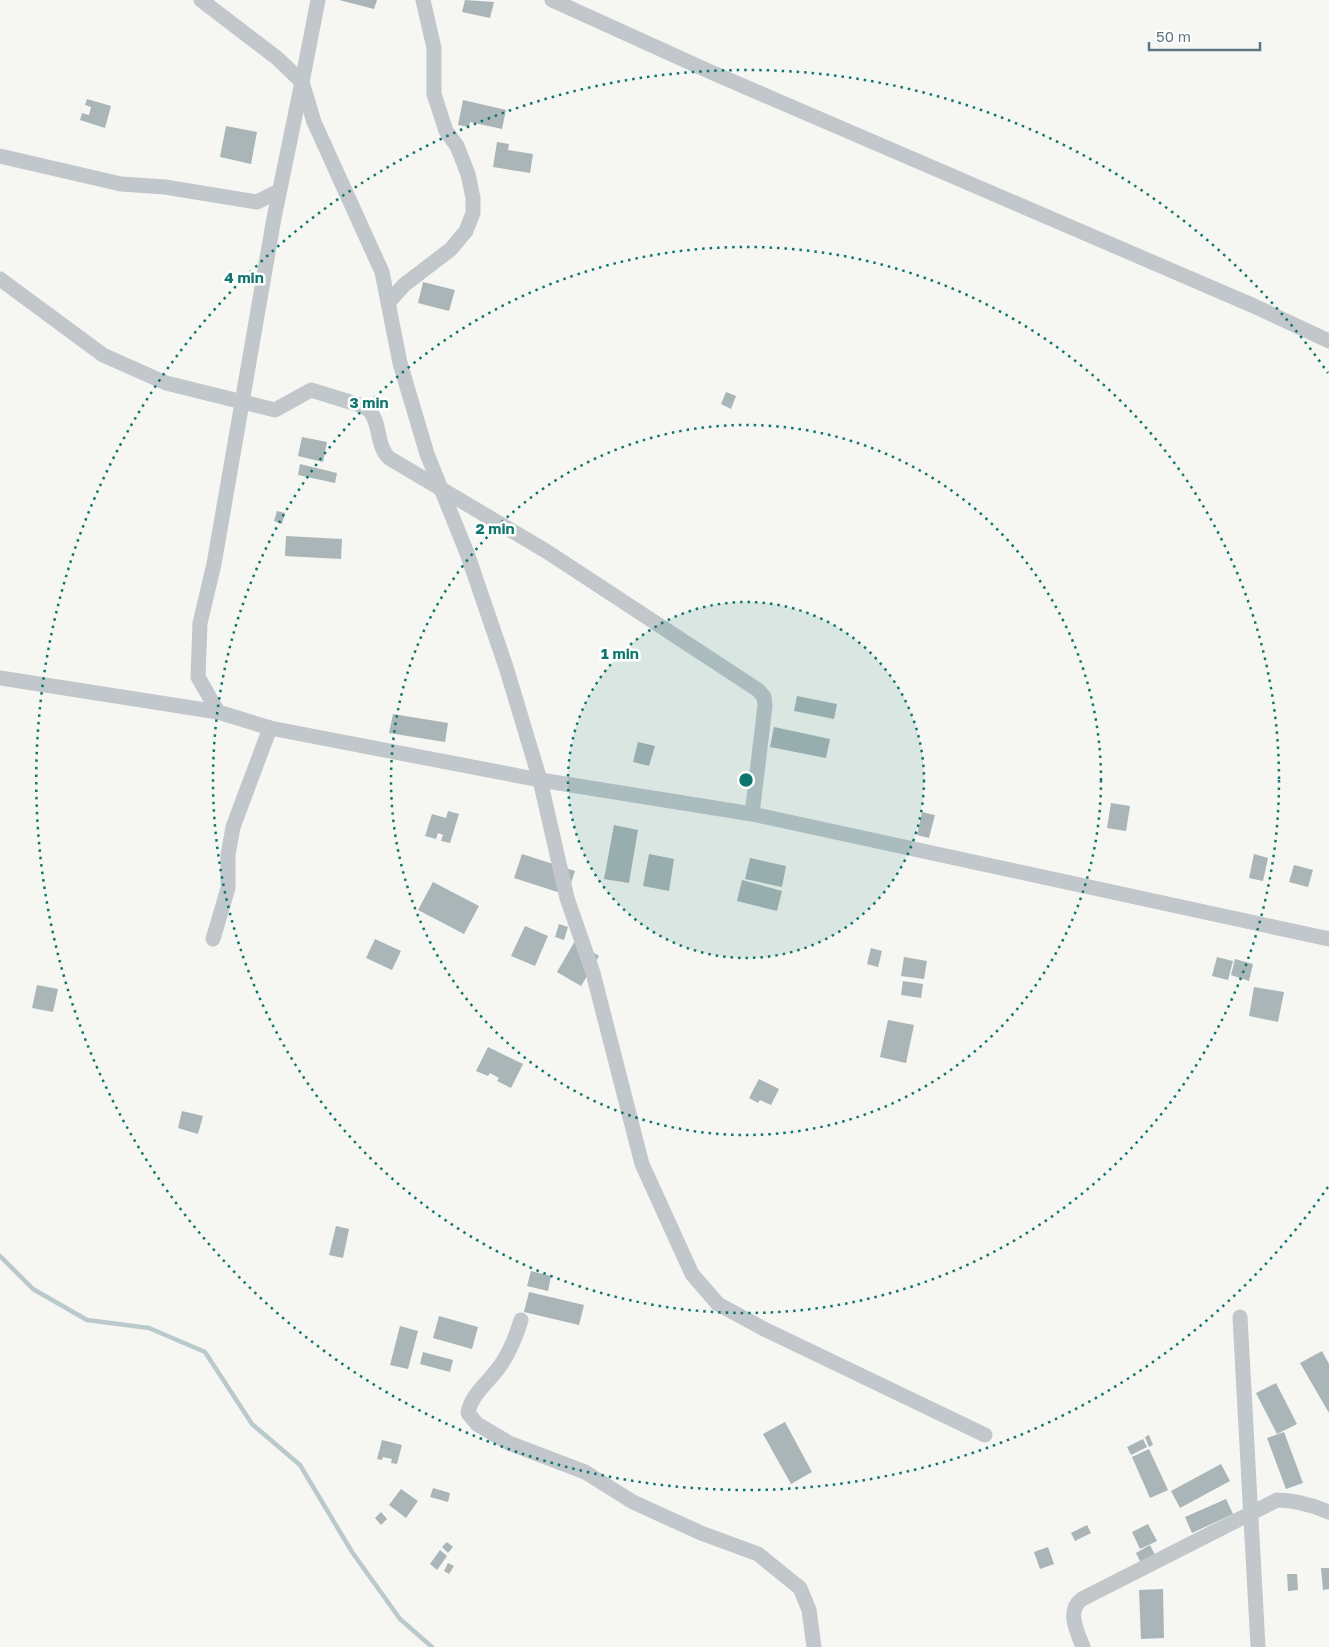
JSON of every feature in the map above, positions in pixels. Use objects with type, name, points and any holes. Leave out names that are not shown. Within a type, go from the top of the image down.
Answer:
[{"type":"street","points":[[201,0],[277,58],[302,82],[314,122],[382,272],[400,363],[427,454],[467,552],[540,780],[567,898],[593,973],[642,1164],[692,1274],[718,1304],[764,1329],[985,1436]]},
{"type":"street","points":[[218,712],[198,677],[198,638],[243,404],[279,191],[318,0]]},
{"type":"street","points":[[388,304],[404,285],[451,249],[466,231],[473,213],[473,198],[468,174],[457,146],[446,131],[434,94],[434,48],[423,0]]},
{"type":"street","points":[[552,0],[713,74],[1245,302],[1329,341]]},
{"type":"street","points":[[0,156],[121,184],[165,187],[257,202],[274,218]]},
{"type":"street","points":[[257,202],[279,191]]},
{"type":"street","points":[[0,279],[103,355],[166,383],[243,404],[275,410],[311,390],[363,406],[375,417],[384,453],[554,556],[758,690],[764,697],[765,706],[752,814]]},
{"type":"street","points":[[0,678],[218,712],[270,728],[540,780],[752,814],[1329,939]]},
{"type":"street","points":[[213,938],[228,888],[228,855],[233,828],[270,728]]},
{"type":"street","points":[[1240,1317],[1258,1647]]},
{"type":"street","points":[[521,1320],[516,1338],[501,1365],[470,1404],[468,1413],[477,1424],[509,1443],[586,1472],[632,1502],[701,1533],[758,1554],[800,1588],[809,1610],[814,1647]]},
{"type":"street","points":[[1083,1647],[1073,1615],[1075,1604],[1082,1599],[1250,1512],[1277,1500],[1292,1500],[1329,1512]]},
{"type":"building","points":[[339,0],[377,0],[374,9]]},
{"type":"building","points":[[465,0],[494,2],[490,18],[462,12]]},
{"type":"building","points":[[87,99],[111,106],[105,128],[80,120],[82,113],[89,115],[91,107],[85,105]]},
{"type":"building","points":[[463,100],[506,110],[502,129],[470,122],[469,127],[458,125]]},
{"type":"building","points":[[226,126],[257,132],[251,164],[220,157]]},
{"type":"building","points":[[497,142],[509,144],[508,150],[533,154],[530,173],[493,167]]},
{"type":"building","points":[[423,282],[455,290],[449,311],[418,303]]},
{"type":"building","points":[[726,392],[736,396],[731,409],[721,404]]},
{"type":"building","points":[[302,437],[327,442],[323,462],[298,456]]},
{"type":"building","points":[[300,464],[337,473],[335,483],[298,475]]},
{"type":"building","points":[[277,511],[285,513],[282,524],[274,521]]},
{"type":"building","points":[[286,536],[342,539],[341,559],[285,556]]},
{"type":"building","points":[[797,696],[837,704],[834,719],[794,711]]},
{"type":"building","points":[[393,714],[448,723],[445,742],[389,733]]},
{"type":"building","points":[[774,727],[830,739],[826,758],[770,747]]},
{"type":"building","points":[[638,742],[655,746],[649,766],[633,762]]},
{"type":"building","points":[[1111,803],[1130,806],[1126,831],[1107,828]]},
{"type":"building","points":[[448,811],[459,814],[450,843],[441,841],[443,835],[438,833],[436,839],[425,836],[432,814],[446,818]]},
{"type":"building","points":[[922,812],[935,815],[929,838],[917,835]]},
{"type":"building","points":[[614,825],[638,830],[629,883],[604,879]]},
{"type":"building","points":[[522,854],[575,871],[567,895],[514,878]]},
{"type":"building","points":[[649,854],[674,859],[669,891],[643,886]]},
{"type":"building","points":[[1254,854],[1268,858],[1263,881],[1249,878]]},
{"type":"building","points":[[750,858],[786,866],[782,887],[745,879]]},
{"type":"building","points":[[1294,865],[1313,870],[1308,887],[1289,882]]},
{"type":"building","points":[[742,880],[782,891],[777,911],[737,901]]},
{"type":"building","points":[[433,882],[479,906],[464,934],[418,910]]},
{"type":"building","points":[[559,924],[568,927],[564,940],[555,937]]},
{"type":"building","points":[[525,926],[548,936],[535,966],[511,956]]},
{"type":"building","points":[[375,939],[401,951],[392,970],[366,958]]},
{"type":"building","points":[[575,941],[599,956],[581,986],[557,972]]},
{"type":"building","points":[[871,948],[882,951],[878,967],[867,964]]},
{"type":"building","points":[[904,957],[927,961],[924,979],[901,976]]},
{"type":"building","points":[[1217,957],[1233,961],[1228,980],[1212,976]]},
{"type":"building","points":[[1235,959],[1253,964],[1249,981],[1231,975]]},
{"type":"building","points":[[903,981],[923,984],[921,998],[901,995]]},
{"type":"building","points":[[37,985],[58,989],[53,1012],[32,1008]]},
{"type":"building","points":[[1254,987],[1284,992],[1278,1022],[1249,1016]]},
{"type":"building","points":[[888,1020],[914,1025],[906,1063],[880,1057]]},
{"type":"building","points":[[488,1047],[523,1064],[511,1088],[497,1081],[499,1078],[490,1073],[488,1076],[476,1071]]},
{"type":"building","points":[[759,1079],[779,1089],[771,1105],[760,1100],[758,1103],[749,1098]]},
{"type":"building","points":[[182,1111],[203,1116],[198,1134],[178,1128]]},
{"type":"building","points":[[336,1226],[349,1229],[343,1258],[329,1255]]},
{"type":"building","points":[[531,1271],[551,1276],[548,1291],[527,1286]]},
{"type":"building","points":[[529,1292],[584,1305],[579,1325],[524,1312]]},
{"type":"building","points":[[439,1316],[478,1327],[472,1349],[433,1338]]},
{"type":"building","points":[[400,1326],[418,1331],[408,1369],[390,1365]]},
{"type":"building","points":[[1322,1351],[1329,1364],[1329,1413],[1300,1363]]},
{"type":"building","points":[[423,1352],[453,1360],[450,1372],[420,1364]]},
{"type":"building","points":[[1276,1383],[1297,1424],[1277,1434],[1256,1393]]},
{"type":"building","points":[[785,1422],[812,1472],[791,1484],[763,1434]]},
{"type":"building","points":[[1284,1432],[1303,1483],[1286,1489],[1267,1438]]},
{"type":"building","points":[[1149,1435],[1153,1445],[1149,1447],[1145,1437]]},
{"type":"building","points":[[1143,1439],[1147,1447],[1131,1455],[1127,1447]]},
{"type":"building","points":[[382,1440],[402,1445],[397,1464],[391,1463],[392,1459],[383,1457],[382,1460],[377,1459]]},
{"type":"building","points":[[1149,1449],[1168,1490],[1150,1498],[1132,1457]]},
{"type":"building","points":[[1221,1464],[1230,1481],[1180,1508],[1171,1491]]},
{"type":"building","points":[[433,1488],[450,1493],[448,1502],[430,1497]]},
{"type":"building","points":[[401,1489],[418,1501],[406,1518],[389,1505]]},
{"type":"building","points":[[1226,1499],[1233,1514],[1192,1533],[1185,1517]]},
{"type":"building","points":[[381,1512],[387,1519],[381,1525],[375,1518]]},
{"type":"building","points":[[1148,1524],[1157,1541],[1140,1549],[1132,1532]]},
{"type":"building","points":[[1087,1525],[1091,1533],[1075,1541],[1071,1533]]},
{"type":"building","points":[[447,1542],[453,1547],[448,1553],[442,1547]]},
{"type":"building","points":[[1150,1545],[1155,1555],[1141,1563],[1136,1553]]},
{"type":"building","points":[[1048,1547],[1054,1564],[1040,1569],[1034,1552]]},
{"type":"building","points":[[440,1550],[447,1556],[437,1570],[430,1564]]},
{"type":"building","points":[[448,1563],[454,1566],[449,1574],[444,1571]]},
{"type":"building","points":[[1321,1568],[1329,1568],[1329,1589],[1323,1590]]},
{"type":"building","points":[[1287,1574],[1297,1574],[1298,1590],[1288,1591]]},
{"type":"building","points":[[1163,1589],[1164,1638],[1141,1639],[1139,1590]]},
{"type":"waterway","points":[[0,1256],[33,1289],[87,1320],[149,1328],[205,1352],[252,1424],[300,1465],[352,1552],[400,1619],[432,1647]]}]
